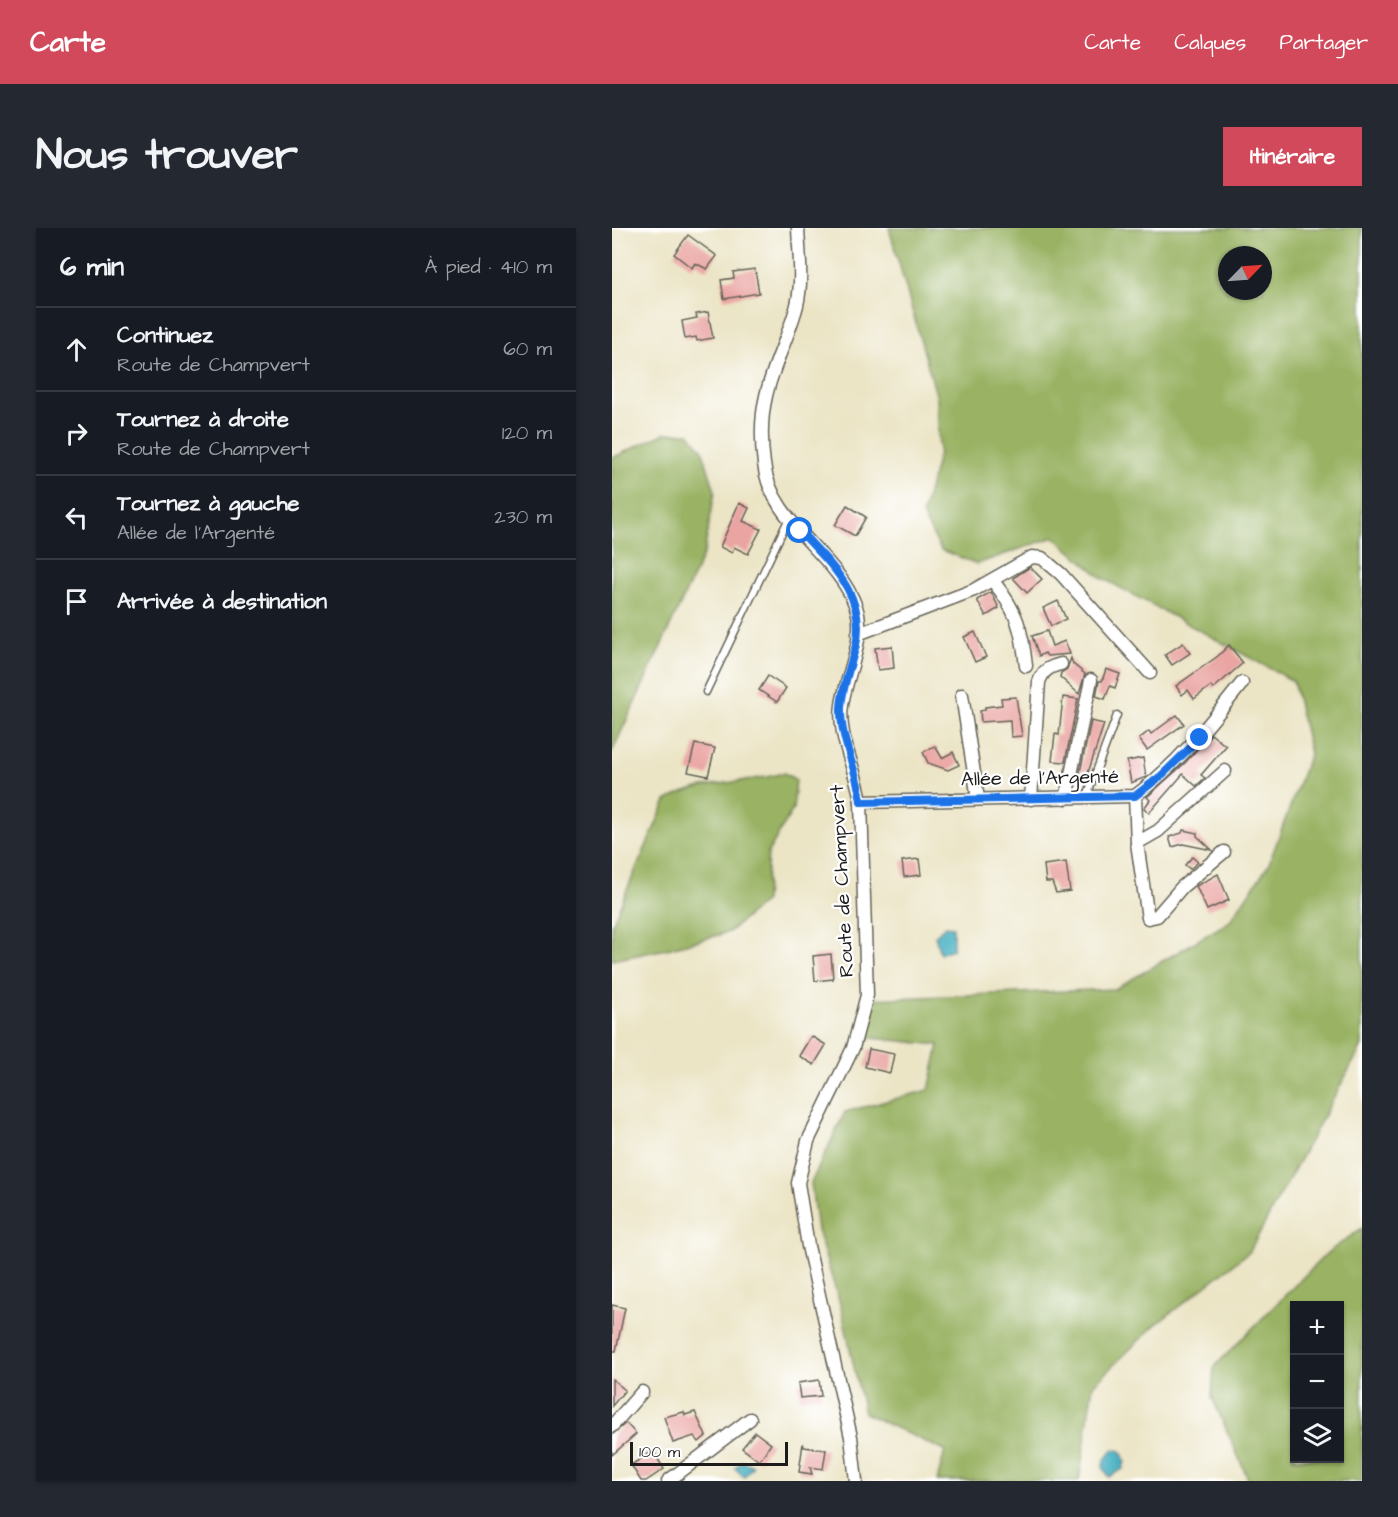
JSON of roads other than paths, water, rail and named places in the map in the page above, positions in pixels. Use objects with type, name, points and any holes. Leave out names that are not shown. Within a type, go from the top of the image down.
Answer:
[{"type":"street","name":"Route de Champvert","points":[[798,228],[800,273],[798,302],[766,395],[762,438],[764,466],[774,494],[789,518],[836,571],[851,592],[858,611],[858,634],[841,707],[843,729],[859,783],[861,802],[867,995],[854,1048],[808,1141],[798,1183],[808,1246],[851,1437],[856,1481]]},
{"type":"street","points":[[858,634],[993,581],[1032,557],[1042,558],[1060,574],[1150,673]]},
{"type":"street","points":[[993,581],[1004,596],[1023,632],[1026,666]]},
{"type":"street","points":[[1031,799],[1039,682],[1042,673],[1050,667],[1061,664]]},
{"type":"street","points":[[1066,798],[1091,680]]},
{"type":"street","name":"Allée de l'Argenté","points":[[861,802],[1135,796],[1161,776],[1200,738],[1242,683]]},
{"type":"street","points":[[962,695],[978,799]]},
{"type":"street","points":[[1137,843],[1158,831],[1225,771]]},
{"type":"street","points":[[1135,796],[1137,843],[1145,914],[1152,919],[1182,887],[1224,852]]},
{"type":"street","points":[[612,1426],[642,1392]]},
{"type":"street","points":[[668,1481],[750,1419]]},
{"type":"lane","points":[[706,692],[789,518]]},
{"type":"lane","points":[[1086,797],[1117,715]]},
{"type":"water","points":[[945,926],[953,927],[953,949],[940,954],[935,936]]},
{"type":"water","points":[[1114,1449],[1121,1451],[1125,1461],[1123,1469],[1109,1477],[1103,1467],[1104,1460]]},
{"type":"water","points":[[742,1461],[753,1466],[744,1477],[735,1468]]}]
